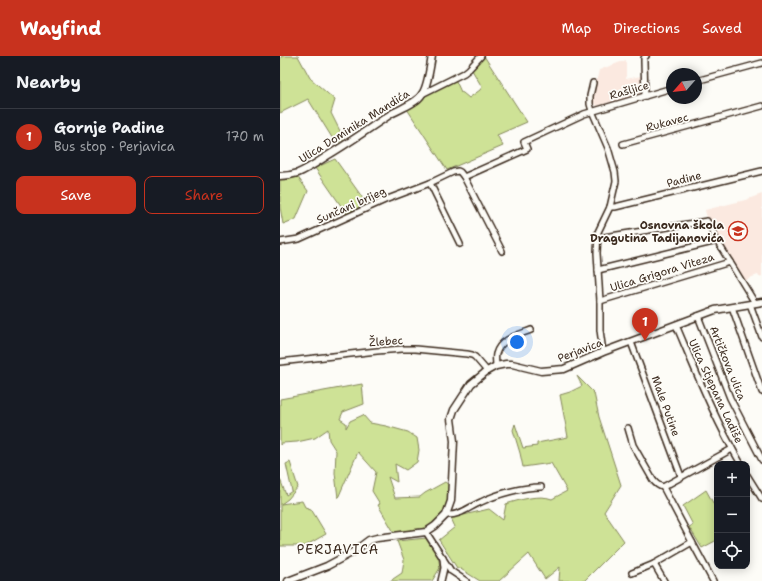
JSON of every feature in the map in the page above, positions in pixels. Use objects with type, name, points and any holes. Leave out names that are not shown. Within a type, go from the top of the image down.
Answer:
[{"type":"street","name":"Ulica Dominika Mandića","points":[[280,176],[299,172],[322,160],[399,109],[414,101],[422,94],[432,56]]},
{"type":"street","points":[[422,94],[464,73],[481,56]]},
{"type":"street","points":[[645,96],[644,58],[646,56]]},
{"type":"street","points":[[702,79],[762,63]]},
{"type":"street","points":[[593,82],[590,104],[608,148],[616,181],[610,207],[598,232],[597,253],[602,352]]},
{"type":"street","name":"Rašljice","points":[[592,111],[666,90]]},
{"type":"street","name":"Rukavec","points":[[623,144],[762,106]]},
{"type":"street","points":[[502,251],[464,177],[527,149],[524,142],[592,111]]},
{"type":"street","name":"Sunčani brijeg","points":[[280,242],[300,239],[385,200],[456,171],[460,172],[464,177]]},
{"type":"street","name":"Padine","points":[[610,207],[762,171]]},
{"type":"street","points":[[430,182],[460,244]]},
{"type":"street","points":[[598,238],[707,221],[717,241],[756,303],[762,337]]},
{"type":"street","points":[[598,270],[717,241]]},
{"type":"street","name":"Ulica Grigora Viteza","points":[[600,302],[730,262]]},
{"type":"street","name":"Perjavica","points":[[446,515],[451,501],[454,440],[451,418],[454,410],[471,384],[487,371],[496,366],[506,364],[541,371],[564,369],[602,352],[698,316],[716,310],[756,303]]},
{"type":"street","points":[[732,307],[762,392]]},
{"type":"street","name":"Artičkova ulica","points":[[698,316],[730,398],[762,460]]},
{"type":"street","name":"Ulica Stjepana Ladiše","points":[[676,325],[709,401],[739,461]]},
{"type":"street","points":[[496,366],[496,352],[503,342],[531,330]]},
{"type":"street","name":"Male Putine","points":[[631,342],[681,476]]},
{"type":"street","name":"Žlebec","points":[[280,362],[378,351],[415,349],[472,355],[487,371]]},
{"type":"street","points":[[628,428],[633,445],[655,483],[663,487],[713,581]]},
{"type":"street","points":[[663,487],[732,449]]},
{"type":"street","points":[[750,480],[762,499]]},
{"type":"street","points":[[288,581],[327,566],[353,552],[369,540],[426,532],[435,526],[446,515],[452,516],[458,514],[480,502],[506,493],[541,487]]},
{"type":"street","points":[[426,532],[451,571],[466,581]]},
{"type":"street","points":[[632,573],[654,564],[692,542]]},
{"type":"street","points":[[441,581],[444,568],[442,557]]},
{"type":"street","points":[[654,564],[664,581]]},
{"type":"shaded area","points":[[626,60],[626,79],[641,76],[642,94],[597,106],[592,101],[599,70]]},
{"type":"shaded area","name":"Osnovna škola Dragutina Tadijanovića","points":[[762,194],[762,276],[759,277],[758,275],[745,281],[707,218],[705,210]]},
{"type":"green space","points":[[282,56],[298,56],[310,78],[335,100],[331,113],[344,139],[336,144],[308,99],[280,113],[280,59]]},
{"type":"green space","points":[[484,56],[527,122],[497,135],[503,146],[447,170],[407,109],[429,92],[455,79],[461,92],[469,98],[482,87],[472,70]]},
{"type":"green space","points":[[335,159],[367,204],[346,213],[315,168]]},
{"type":"green space","points":[[297,176],[308,191],[296,219],[283,224],[280,207],[280,179]]},
{"type":"green space","points":[[577,376],[594,393],[599,417],[621,485],[604,512],[624,541],[584,581],[559,581],[560,567],[545,579],[529,554],[499,581],[480,581],[457,568],[439,540],[455,527],[451,518],[489,509],[503,520],[506,504],[535,497],[552,499],[567,491],[551,463],[523,467],[513,430],[515,424],[523,448],[537,446],[537,443],[568,437],[560,395],[582,386]]},
{"type":"green space","points":[[362,384],[364,404],[343,412],[340,419],[346,423],[346,428],[350,421],[363,415],[370,423],[408,432],[417,438],[419,450],[417,462],[406,470],[395,464],[397,482],[388,477],[395,498],[420,497],[445,482],[449,485],[445,515],[427,530],[395,534],[378,505],[380,504],[372,491],[376,472],[358,452],[338,498],[335,473],[336,451],[329,440],[328,429],[315,438],[297,442],[282,443],[280,445],[280,399]]},
{"type":"green space","points":[[290,462],[298,487],[288,499],[281,504],[302,501],[305,507],[311,509],[326,534],[305,546],[280,546],[280,479],[286,495],[292,491],[286,464]]},
{"type":"green space","points":[[706,490],[714,505],[714,542],[702,548],[689,527],[693,525],[683,506]]},
{"type":"green space","points":[[427,538],[438,554],[440,568],[432,581],[390,581],[402,573],[404,560],[397,541]]},
{"type":"place","name":"Osnovna škola Dragutina Tadijanovića","points":[[738,231]]},
{"type":"place","name":"Gornje Padine","points":[[645,341]]},
{"type":"district","name":"PERJAVICA","points":[[338,549]]}]
